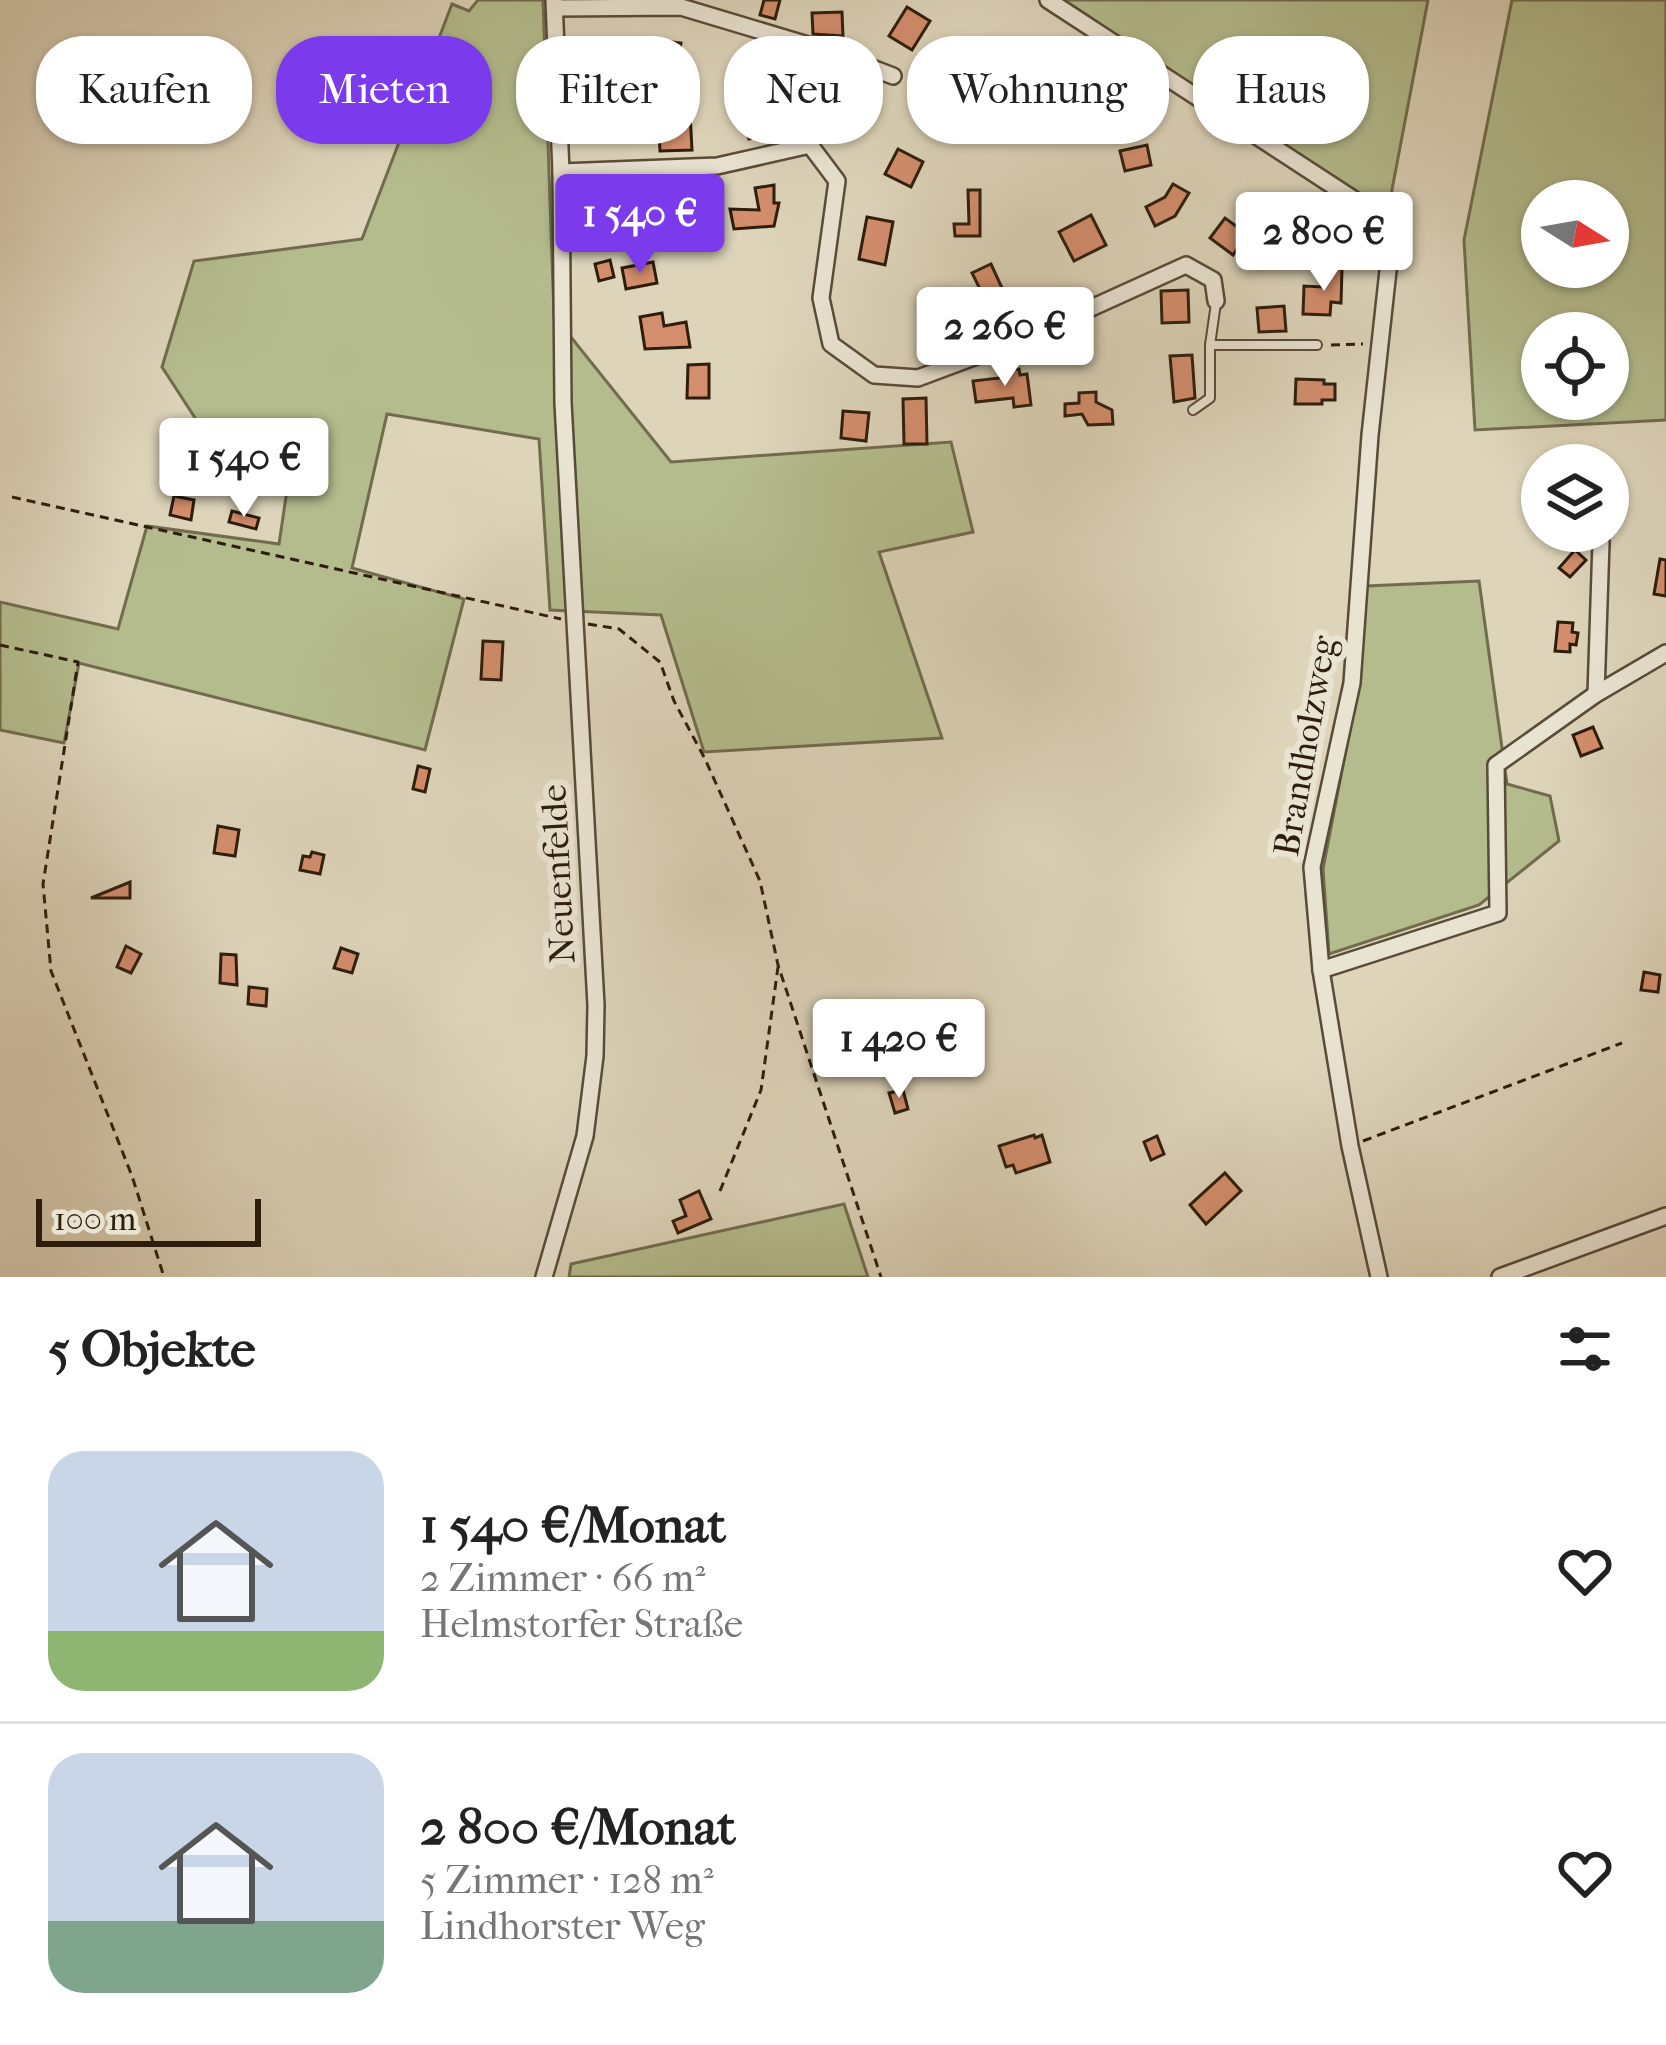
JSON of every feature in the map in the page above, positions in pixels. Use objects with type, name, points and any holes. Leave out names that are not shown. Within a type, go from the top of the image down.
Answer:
[{"type":"street","name":"Brandholzweg","points":[[1048,0],[1393,225],[1370,435],[1352,683],[1312,868],[1321,970],[1350,1146],[1379,1277]]},
{"type":"street","points":[[555,4],[681,7],[828,51],[893,76]]},
{"type":"street","name":"Neuenfelde","points":[[544,1277],[585,1136],[595,1056],[566,461],[555,4]]},
{"type":"street","points":[[561,172],[717,166],[810,145],[837,181],[821,298],[832,344],[874,375],[918,378],[1025,338],[1186,265],[1213,280],[1216,301]]},
{"type":"street","points":[[1597,694],[1601,552]]},
{"type":"street","points":[[1321,970],[1498,913],[1496,765],[1666,652]]},
{"type":"street","points":[[1500,1277],[1666,1216]]},
{"type":"lane","points":[[1193,410],[1210,398],[1216,301]]},
{"type":"lane","points":[[1210,345],[1317,345]]},
{"type":"path","points":[[1317,345],[1380,344]]},
{"type":"path","points":[[12,497],[619,629],[661,662],[674,701],[760,881],[778,965],[881,1277]]},
{"type":"path","points":[[0,645],[78,662],[43,884],[51,971],[132,1176],[164,1277]]},
{"type":"path","points":[[720,1191],[761,1090],[778,965]]},
{"type":"path","points":[[1350,1146],[1622,1042]]},
{"type":"green space","points":[[478,0],[543,0],[544,36],[516,36],[516,144],[548,144],[554,316],[671,462],[951,442],[973,532],[879,552],[942,738],[704,752],[661,615],[550,610],[539,439],[387,414],[352,568],[464,599],[425,750],[79,663],[64,743],[0,730],[0,602],[118,629],[147,526],[279,544],[291,463],[203,430],[162,367],[194,261],[362,239],[398,144],[492,144],[492,36],[440,36],[452,4],[469,11]]},
{"type":"green space","points":[[1064,0],[1428,0],[1387,216],[1279,144],[1369,144],[1369,36],[1193,36],[1193,86],[1169,70],[1169,36],[1118,36]]},
{"type":"green space","points":[[1512,0],[1666,0],[1666,420],[1475,430],[1464,240]]},
{"type":"green space","points":[[1479,581],[1507,784],[1550,796],[1559,841],[1479,905],[1329,954],[1323,869],[1357,693],[1366,586]]},
{"type":"green space","points":[[844,1204],[868,1277],[569,1277],[571,1264]]},
{"type":"building","points":[[764,0],[780,0],[775,19],[760,15]]},
{"type":"building","points":[[907,7],[930,21],[921,36],[907,36],[907,47],[889,36]]},
{"type":"building","points":[[842,12],[843,36],[813,34],[812,13]]},
{"type":"building","points":[[660,144],[692,144],[692,150],[660,151]]},
{"type":"building","points":[[1147,145],[1151,165],[1125,171],[1120,151]]},
{"type":"building","points":[[898,149],[923,162],[911,187],[885,174]]},
{"type":"building","points":[[1173,184],[1189,193],[1175,216],[1155,226],[1146,207],[1165,197]]},
{"type":"building","points":[[774,185],[774,203],[779,203],[774,226],[734,229],[730,209],[759,210],[755,188]]},
{"type":"building","points":[[968,190],[980,190],[980,236],[955,236],[954,224],[969,224]]},
{"type":"building","points":[[1091,215],[1106,245],[1074,261],[1059,232]]},
{"type":"building","points":[[1249,216],[1269,231],[1256,248],[1244,239],[1233,255],[1210,238],[1225,218],[1240,229]]},
{"type":"building","points":[[867,217],[893,222],[885,265],[859,259]]},
{"type":"building","points":[[610,260],[614,277],[599,281],[595,264]]},
{"type":"building","points":[[653,262],[657,283],[626,289],[622,268]]},
{"type":"building","points":[[991,264],[1008,301],[969,319],[960,298],[980,289],[972,273]]},
{"type":"building","points":[[1324,268],[1342,269],[1341,303],[1331,302],[1330,315],[1303,314],[1304,286],[1323,287]]},
{"type":"building","points":[[1188,290],[1189,322],[1162,323],[1161,291]]},
{"type":"building","points":[[1284,306],[1286,331],[1259,332],[1257,308]]},
{"type":"building","points":[[662,313],[664,326],[686,322],[690,347],[645,349],[640,317]]},
{"type":"building","points":[[1192,355],[1195,398],[1174,402],[1170,356]]},
{"type":"building","points":[[709,364],[709,398],[687,398],[688,365]]},
{"type":"building","points":[[1019,369],[1020,375],[1027,374],[1031,405],[1014,407],[1013,398],[976,402],[973,381],[1008,377],[1007,370]]},
{"type":"building","points":[[1296,379],[1335,384],[1335,400],[1295,404]]},
{"type":"building","points":[[1096,392],[1096,402],[1112,410],[1113,424],[1088,425],[1082,414],[1065,416],[1065,404],[1079,403],[1079,393]]},
{"type":"building","points":[[926,398],[927,444],[904,444],[903,399]]},
{"type":"building","points":[[843,411],[869,413],[866,441],[841,438]]},
{"type":"building","points":[[174,496],[194,500],[191,520],[170,515]]},
{"type":"building","points":[[232,511],[259,518],[256,529],[229,522]]},
{"type":"building","points":[[1573,552],[1586,560],[1570,577],[1559,568]]},
{"type":"building","points":[[1660,559],[1666,560],[1666,596],[1654,594]]},
{"type":"building","points":[[1558,622],[1573,623],[1572,632],[1578,633],[1570,652],[1555,651]]},
{"type":"building","points":[[483,641],[503,642],[501,680],[481,679]]},
{"type":"building","points":[[1593,727],[1602,748],[1581,756],[1573,735]]},
{"type":"building","points":[[418,766],[430,769],[425,792],[413,789]]},
{"type":"building","points":[[218,826],[239,830],[235,856],[214,853]]},
{"type":"building","points":[[312,852],[324,855],[320,874],[300,870],[303,856],[310,857]]},
{"type":"building","points":[[130,882],[130,898],[91,898]]},
{"type":"building","points":[[126,946],[141,954],[131,973],[117,967]]},
{"type":"building","points":[[341,948],[358,954],[352,973],[334,968]]},
{"type":"building","points":[[221,954],[236,955],[237,985],[220,983]]},
{"type":"building","points":[[1644,972],[1660,975],[1658,992],[1641,990]]},
{"type":"building","points":[[249,987],[267,989],[266,1006],[248,1004]]},
{"type":"building","points":[[903,1090],[908,1109],[895,1113],[889,1093]]},
{"type":"building","points":[[1042,1135],[1050,1162],[1016,1173],[1013,1165],[1006,1167],[999,1146]]},
{"type":"building","points":[[1157,1136],[1164,1154],[1151,1160],[1144,1142]]},
{"type":"building","points":[[1225,1173],[1241,1191],[1206,1224],[1190,1205]]},
{"type":"building","points":[[699,1191],[711,1219],[678,1233],[673,1221],[686,1216],[680,1200]]}]
